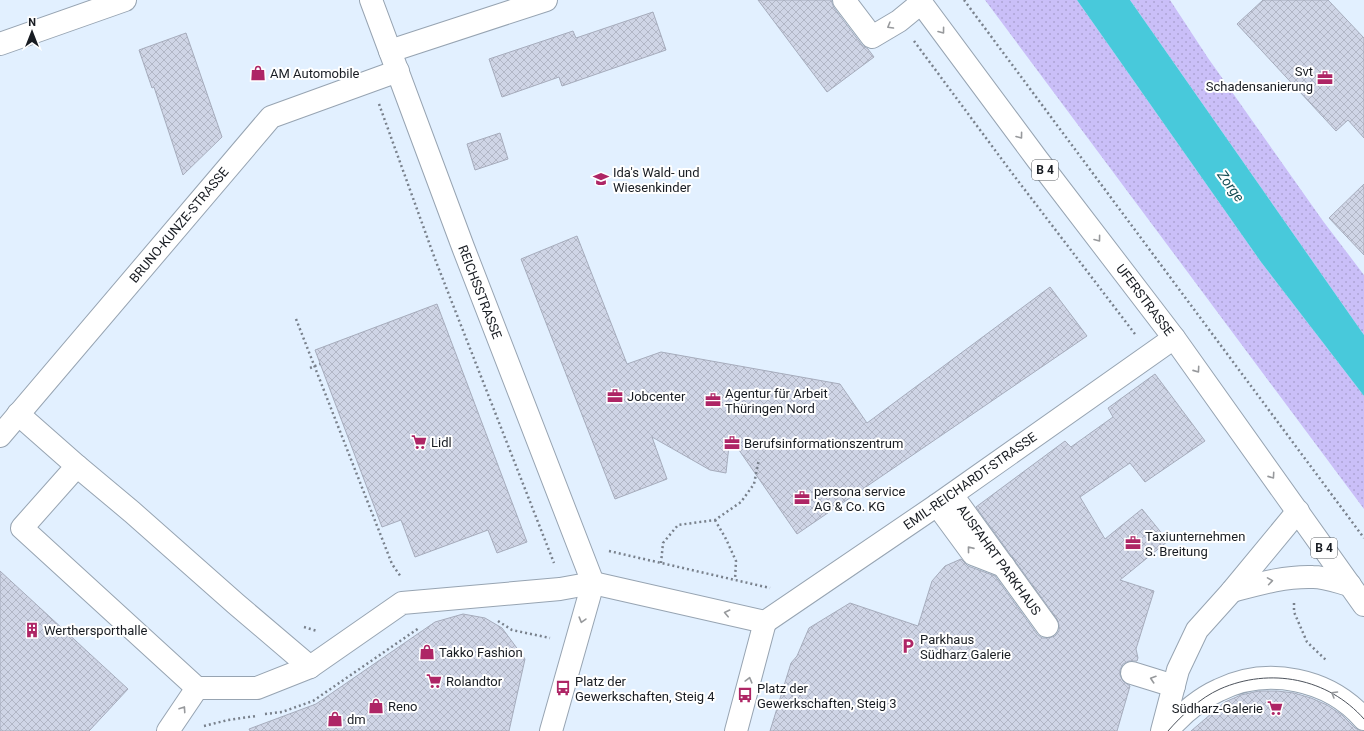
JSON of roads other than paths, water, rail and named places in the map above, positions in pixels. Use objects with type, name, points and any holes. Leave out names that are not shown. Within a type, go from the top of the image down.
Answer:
[{"type":"street","points":[[0,44],[125,0]]},
{"type":"street","name":"REICHSSTRASSE","points":[[371,0],[466,255],[592,582]]},
{"type":"street","points":[[390,51],[546,0]]},
{"type":"street","points":[[844,0],[872,37],[899,21],[920,2]]},
{"type":"street","name":"UFERSTRASSE","points":[[920,2],[1037,159],[1174,338],[1364,605]]},
{"type":"street","name":"BRUNO-KUNZE-STRASSE","points":[[0,436],[271,117],[398,71]]},
{"type":"street","name":"EMIL-REICHARDT-STRASSE","points":[[765,622],[944,500],[1174,338]]},
{"type":"street","points":[[18,414],[236,604],[310,666]]},
{"type":"street","points":[[77,466],[22,528],[197,688],[257,688],[310,666],[402,603],[560,589],[592,582],[765,622],[736,731]]},
{"type":"street","name":"AUSFAHRT PARKHAUS","points":[[944,500],[973,554],[1004,566],[1047,626]]},
{"type":"street","points":[[1162,731],[1176,678],[1197,630],[1232,591],[1298,511]]},
{"type":"street","points":[[1232,591],[1263,582],[1300,577],[1314,577],[1350,585]]},
{"type":"street","points":[[551,731],[592,582]]},
{"type":"street","points":[[1134,666],[1176,678]]},
{"type":"street","points":[[1167,731],[1184,714],[1220,689],[1234,684],[1261,679],[1290,679],[1313,684],[1325,689],[1351,706],[1364,719]]},
{"type":"street","points":[[168,731],[197,688]]},
{"type":"water","name":"Zorge","points":[[1077,0],[1130,0],[1364,335],[1364,396],[1261,262]]},
{"type":"tram line","points":[[1168,731],[1192,707],[1205,697],[1220,689],[1239,682],[1259,679],[1278,678],[1297,680],[1316,686],[1333,694],[1350,705],[1364,719]]},
{"type":"place","name":"AM Automobile","points":[[258,73]]},
{"type":"place","name":"Svt Schadensanierung","points":[[1325,78]]},
{"type":"place","name":"Ida's Wald- und Wiesenkinder","points":[[601,179]]},
{"type":"place","name":"Jobcenter","points":[[615,396]]},
{"type":"place","name":"Agentur für Arbeit Thüringen Nord","points":[[713,400]]},
{"type":"place","name":"Lidl","points":[[419,442]]},
{"type":"place","name":"Berufsinformationszentrum","points":[[732,443]]},
{"type":"place","name":"persona service AG & Co. KG","points":[[802,498]]},
{"type":"place","name":"Taxiunternehmen S. Breitung","points":[[1133,543]]},
{"type":"place","name":"Werthersporthalle","points":[[32,630]]},
{"type":"place","name":"Parkhaus Südharz Galerie","points":[[908,646]]},
{"type":"place","name":"Takko Fashion","points":[[427,652]]},
{"type":"place","name":"Rolandtor","points":[[434,681]]},
{"type":"place","name":"Platz der Gewerkschaften, Steig 4","points":[[563,688]]},
{"type":"place","name":"Platz der Gewerkschaften, Steig 3","points":[[745,695]]},
{"type":"place","name":"Reno","points":[[376,706]]},
{"type":"place","name":"Südharz-Galerie","points":[[1275,708]]},
{"type":"place","name":"dm","points":[[335,719]]}]
